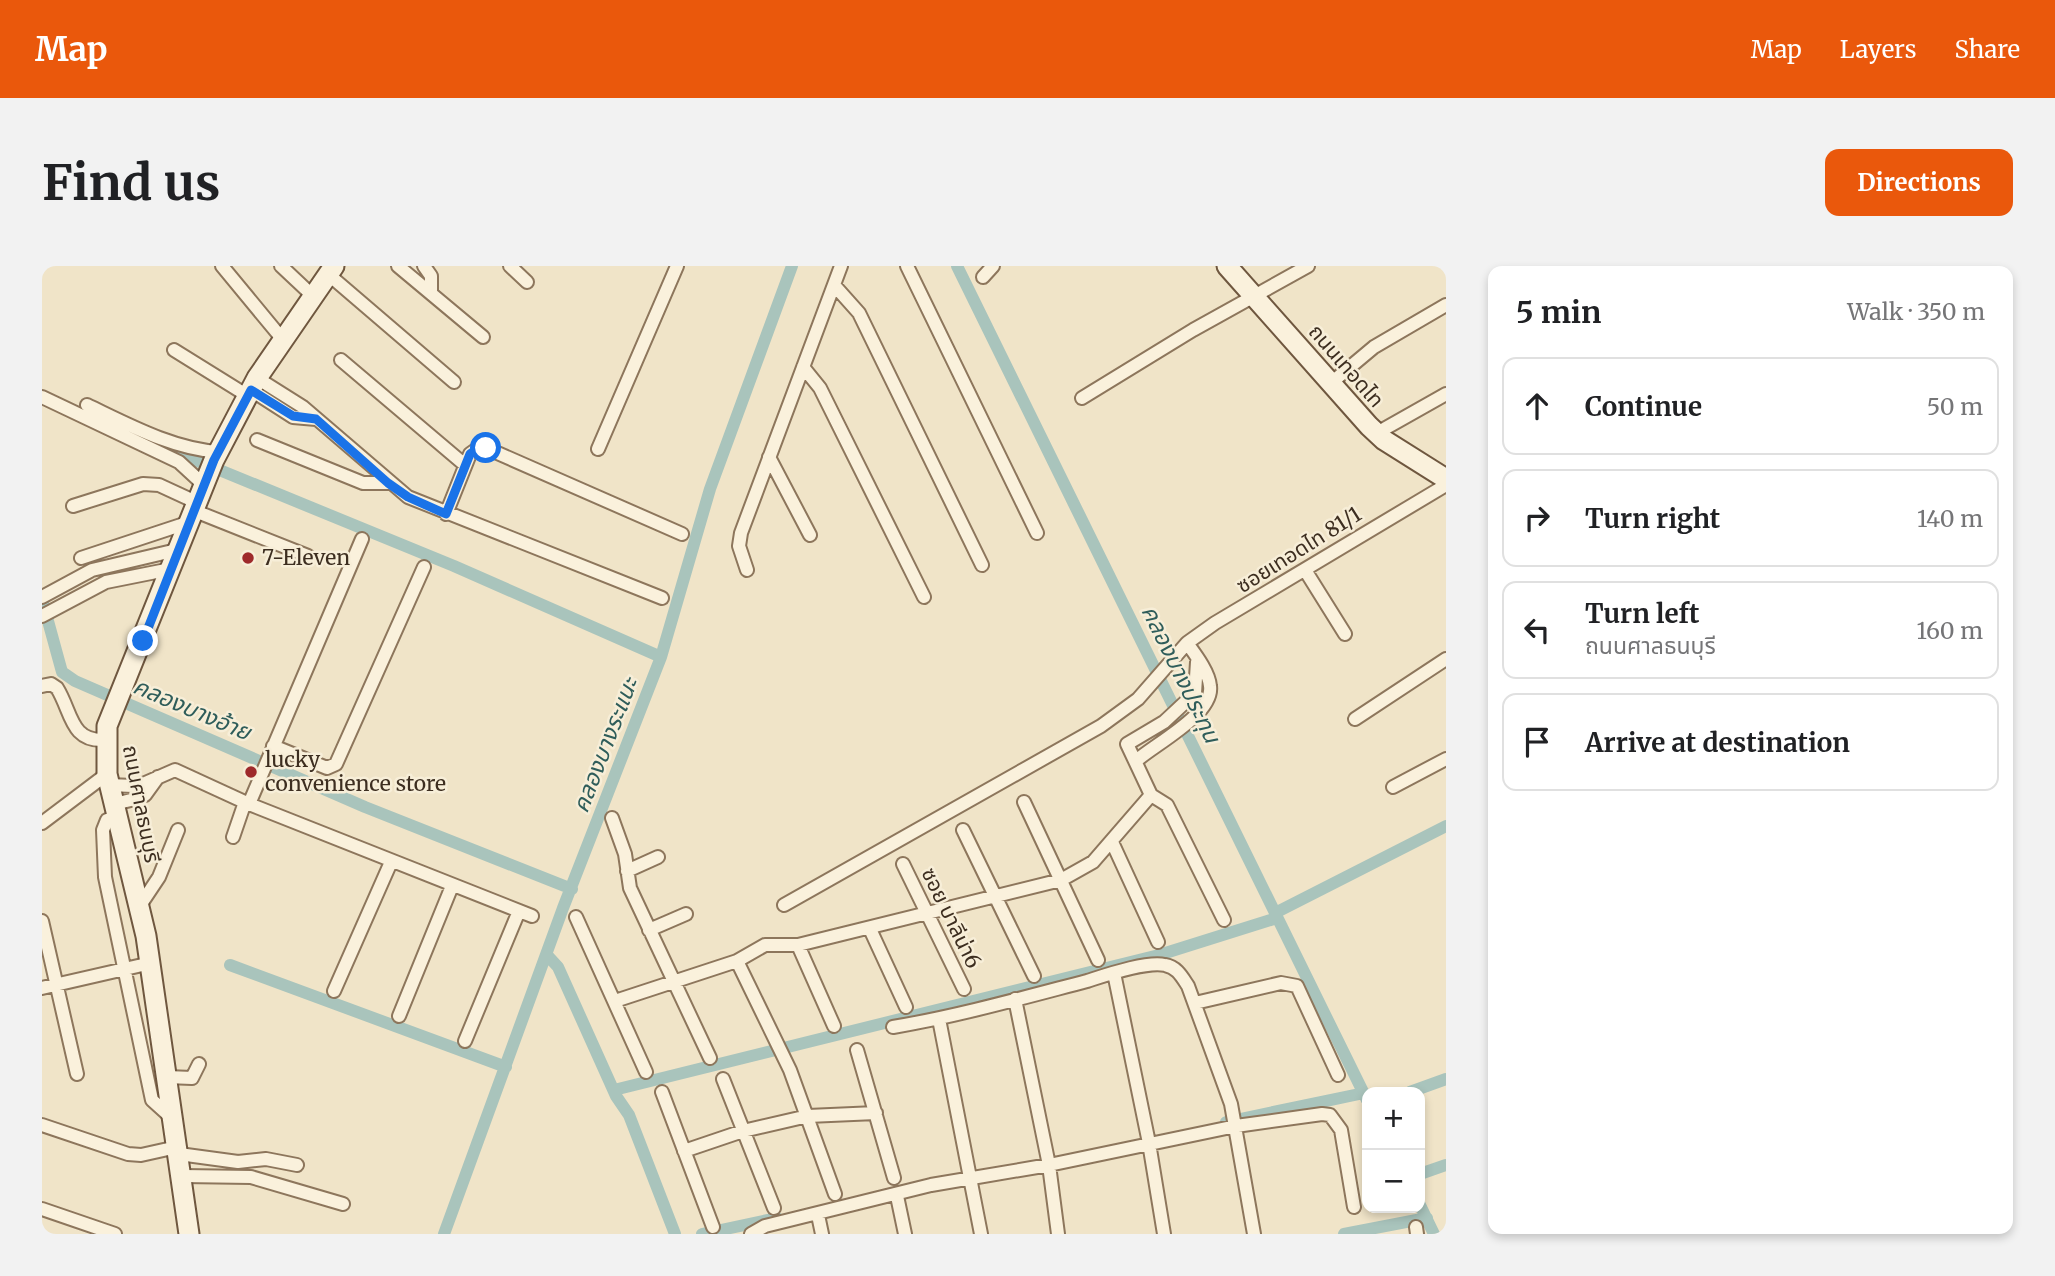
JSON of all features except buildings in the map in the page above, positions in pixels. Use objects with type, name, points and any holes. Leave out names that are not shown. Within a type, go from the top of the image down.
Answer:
[{"type":"street","points":[[222,266],[284,341]]},
{"type":"street","points":[[281,266],[314,297]]},
{"type":"street","points":[[398,266],[483,337]]},
{"type":"street","points":[[424,266],[431,276],[431,293]]},
{"type":"street","points":[[509,266],[527,282]]},
{"type":"street","points":[[598,449],[677,266]]},
{"type":"street","points":[[747,570],[739,541],[841,266]]},
{"type":"street","points":[[906,266],[1037,533]]},
{"type":"street","points":[[983,277],[993,266]]},
{"type":"street","name":"ถนนเทอดไท","points":[[1227,266],[1377,433],[1446,479]]},
{"type":"street","points":[[1082,398],[1308,266]]},
{"type":"street","points":[[331,270],[454,382]]},
{"type":"street","name":"ถนนศาลธนบุรี","points":[[189,1234],[183,1176],[151,963],[108,780],[105,740],[120,695],[181,549],[204,486],[252,388],[331,270]]},
{"type":"street","points":[[834,285],[859,313],[982,565]]},
{"type":"street","points":[[1331,383],[1374,347],[1446,305]]},
{"type":"street","points":[[174,350],[252,388],[303,407],[388,483],[408,497],[662,598]]},
{"type":"street","points":[[341,360],[465,464]]},
{"type":"street","points":[[803,367],[820,388],[924,597]]},
{"type":"street","points":[[1377,433],[1446,394]]},
{"type":"street","points":[[42,397],[179,462],[204,486],[309,556]]},
{"type":"street","points":[[87,405],[172,442],[198,450],[204,486]]},
{"type":"street","points":[[257,440],[363,483],[388,483]]},
{"type":"street","points":[[446,514],[465,464],[477,449],[486,448],[682,534]]},
{"type":"street","points":[[769,457],[810,535]]},
{"type":"street","points":[[73,506],[143,484],[204,486]]},
{"type":"street","name":"ซอยเทอดไท 81/1","points":[[784,905],[1101,726],[1138,699],[1187,643],[1215,622],[1446,485]]},
{"type":"street","points":[[81,558],[204,486]]},
{"type":"street","points":[[233,837],[362,539]]},
{"type":"street","points":[[42,597],[87,573],[181,549]]},
{"type":"street","points":[[273,746],[327,768],[335,764],[424,567]]},
{"type":"street","points":[[102,568],[106,582]]},
{"type":"street","points":[[42,616],[106,582],[172,569]]},
{"type":"street","points":[[1305,570],[1345,634]]},
{"type":"street","points":[[1136,761],[1198,715],[1209,700],[1210,685],[1196,655],[1187,643]]},
{"type":"street","points":[[1196,655],[1198,684],[1189,701],[1164,722],[1127,744],[1152,795],[1167,805],[1224,920]]},
{"type":"street","points":[[1355,719],[1446,659]]},
{"type":"street","points":[[42,686],[51,684],[57,688],[79,734],[92,741],[105,740]]},
{"type":"street","points":[[1149,731],[1156,744]]},
{"type":"street","points":[[1393,787],[1446,759]]},
{"type":"street","points":[[173,1119],[152,1100],[105,877],[104,824],[115,811],[159,777],[175,770],[247,803],[391,862],[532,916]]},
{"type":"street","points":[[42,823],[108,780],[139,791]]},
{"type":"street","points":[[615,1001],[737,961],[765,945],[798,945],[1060,880],[1093,862],[1152,795]]},
{"type":"street","points":[[1024,802],[1098,960]]},
{"type":"street","points":[[612,818],[623,845],[630,888],[710,1058]]},
{"type":"street","points":[[139,907],[159,877],[178,830]]},
{"type":"street","points":[[963,830],[998,897],[1034,976]]},
{"type":"street","points":[[1112,842],[1158,942]]},
{"type":"street","points":[[104,844],[125,853]]},
{"type":"street","points":[[626,871],[658,857]]},
{"type":"street","points":[[334,991],[391,862]]},
{"type":"street","name":"ซอย บาลีน่า6","points":[[902,864],[930,914],[964,989]]},
{"type":"street","points":[[399,1016],[452,886]]},
{"type":"street","points":[[465,1041],[519,911]]},
{"type":"street","points":[[649,930],[686,914]]},
{"type":"street","points":[[576,917],[646,1072]]},
{"type":"street","points":[[42,921],[77,1074]]},
{"type":"street","points":[[870,929],[906,1007]]},
{"type":"street","points":[[798,945],[834,1026]]},
{"type":"street","points":[[737,961],[790,1070],[835,1194]]},
{"type":"street","points":[[42,988],[151,963]]},
{"type":"street","points":[[892,1027],[939,1019],[1114,973],[1159,964],[1169,965],[1179,972],[1195,1003],[1225,1083],[1236,1126],[1254,1234]]},
{"type":"street","points":[[1114,973],[1149,1143],[1164,1234]]},
{"type":"street","points":[[1195,1003],[1290,983],[1303,994],[1338,1075]]},
{"type":"street","points":[[1015,999],[1048,1165],[1058,1234]]},
{"type":"street","points":[[939,1019],[981,1234]]},
{"type":"street","points":[[857,1051],[894,1178]]},
{"type":"street","points":[[167,1077],[192,1078],[199,1064]]},
{"type":"street","points":[[723,1079],[774,1208]]},
{"type":"street","points":[[662,1092],[713,1227]]},
{"type":"street","points":[[684,1151],[744,1131],[808,1116],[876,1113]]},
{"type":"street","points":[[751,1234],[765,1226],[897,1196],[931,1185],[971,1180],[1236,1126],[1330,1115],[1340,1130],[1354,1207]]},
{"type":"street","points":[[42,1125],[128,1154],[178,1151],[238,1162],[266,1159],[297,1165]]},
{"type":"street","points":[[183,1176],[251,1177],[343,1204]]},
{"type":"street","points":[[897,1196],[905,1234]]},
{"type":"street","points":[[42,1209],[116,1234]]},
{"type":"street","points":[[818,1215],[822,1234]]},
{"type":"waterway","name":"คลองบางระแนะ","points":[[444,1234],[563,908],[661,657],[710,489],[792,266]]},
{"type":"waterway","name":"คลองบางประทุน","points":[[957,266],[1362,1090]]},
{"type":"waterway","points":[[139,437],[454,566],[661,657]]},
{"type":"waterway","name":"คลองบางอ้าย","points":[[42,599],[62,672],[75,681],[365,807],[572,889]]},
{"type":"waterway","points":[[1275,913],[1446,826]]},
{"type":"waterway","points":[[614,1090],[1159,955],[1277,918]]},
{"type":"waterway","points":[[547,955],[558,967],[616,1096],[629,1115],[675,1234]]},
{"type":"waterway","points":[[230,965],[506,1067]]},
{"type":"waterway","points":[[1424,1087],[1446,1079]]},
{"type":"waterway","points":[[1226,1122],[1362,1093]]},
{"type":"waterway","points":[[1425,1172],[1446,1165]]},
{"type":"waterway","name":"คลองบางประทุน","points":[[1424,1213],[1434,1234]]},
{"type":"waterway","points":[[702,1234],[777,1218]]},
{"type":"waterway","points":[[1344,1234],[1427,1218]]},
{"type":"place","name":"7-Eleven","points":[[248,558]]},
{"type":"place","name":"lucky convenience store","points":[[251,772]]},
{"type":"route","points":[[143,641],[214,460],[251,390],[293,416],[316,419],[388,483],[408,497],[446,514],[470,454],[477,449],[486,448]]}]
